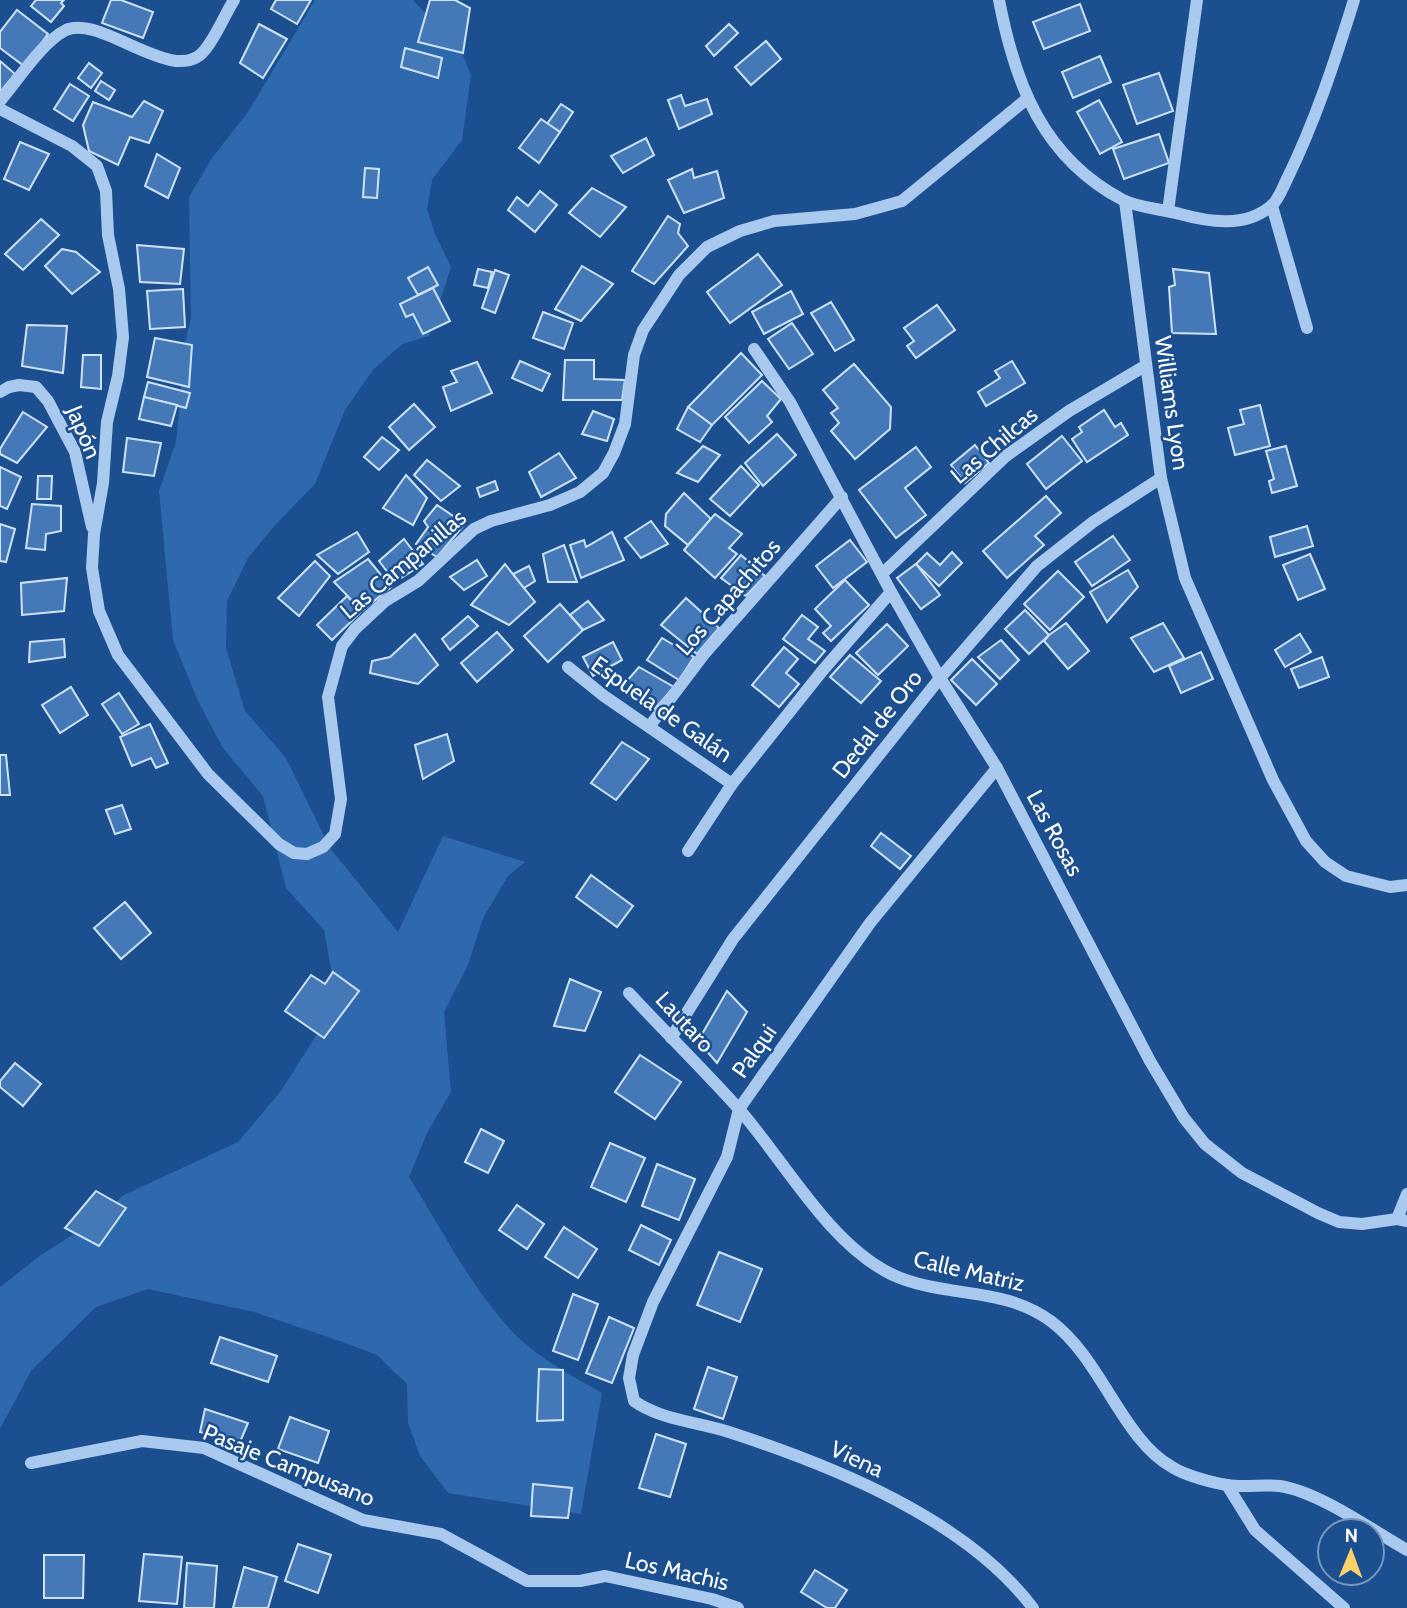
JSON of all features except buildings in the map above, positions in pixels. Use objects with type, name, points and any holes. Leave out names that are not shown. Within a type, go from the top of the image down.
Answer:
[{"type":"street","points":[[0,101],[53,38],[69,29],[91,29],[161,58],[182,62],[202,54],[234,0]]},
{"type":"street","points":[[999,0],[1008,47],[1028,99],[1050,137],[1075,167],[1125,201],[1225,223],[1250,218],[1272,206],[1293,167],[1327,85],[1354,0]]},
{"type":"street","points":[[1168,211],[1198,0]]},
{"type":"street","name":"Las Campanillas","points":[[0,109],[72,146],[97,166],[106,191],[108,235],[119,289],[123,337],[118,376],[107,422],[103,484],[94,534],[92,568],[99,611],[118,655],[208,774],[279,844],[294,853],[307,854],[323,848],[334,834],[341,799],[328,697],[342,646],[355,629],[385,601],[418,580],[474,529],[491,521],[550,505],[580,492],[603,473],[625,424],[634,355],[643,330],[679,275],[707,247],[740,230],[774,221],[855,214],[902,201],[1028,99]]},
{"type":"street","name":"Williams Lyon","points":[[1125,201],[1161,478],[1185,578],[1273,780],[1306,841],[1325,862],[1346,876],[1390,887],[1407,885]]},
{"type":"street","points":[[1272,206],[1307,328]]},
{"type":"street","name":"Las Rosas","points":[[754,349],[790,402],[891,592],[940,678],[997,768],[1150,1061],[1184,1118],[1205,1144],[1242,1173],[1339,1222],[1362,1224],[1402,1220]]},
{"type":"street","name":"Las Chilcas","points":[[882,574],[1006,456],[1069,411],[1145,366]]},
{"type":"street","name":"Japón","points":[[0,392],[19,385],[36,387],[48,401],[75,453],[94,534]]},
{"type":"street","name":"Dedal de Oro","points":[[671,1038],[733,939],[940,678],[1037,566],[1093,522],[1161,478]]},
{"type":"street","name":"Los Capachitos","points":[[649,727],[705,653],[842,497]]},
{"type":"street","points":[[688,851],[732,784],[823,670],[891,592]]},
{"type":"street","name":"Espuela de Galán","points":[[568,667],[732,784]]},
{"type":"street","name":"Palqui","points":[[634,1401],[629,1378],[633,1355],[653,1302],[727,1157],[739,1109],[870,923],[997,768]]},
{"type":"street","name":"Lautaro","points":[[629,993],[739,1109]]},
{"type":"street","name":"Calle Matriz","points":[[739,1109],[839,1235],[865,1256],[892,1274],[905,1278],[952,1290],[995,1296],[1028,1306],[1053,1323],[1077,1347],[1152,1455],[1175,1469],[1227,1485]]},
{"type":"street","points":[[1402,1220],[1407,1194]]},
{"type":"street","name":"Viena","points":[[634,1401],[646,1409],[727,1432],[811,1462],[902,1503],[969,1545],[996,1567],[1033,1608]]},
{"type":"street","name":"Pasaje Campusano","points":[[31,1463],[142,1441],[204,1448],[363,1520],[441,1534],[527,1581],[580,1581],[605,1576]]},
{"type":"street","points":[[1227,1485],[1280,1486],[1312,1496],[1407,1550]]},
{"type":"street","points":[[1227,1485],[1255,1530],[1344,1608]]},
{"type":"street","name":"Los Machis","points":[[605,1576],[712,1599],[738,1608]]},
{"type":"shaded area","points":[[315,0],[413,0],[462,53],[471,75],[462,140],[432,180],[427,209],[435,234],[451,267],[429,336],[402,344],[373,370],[345,410],[315,484],[248,558],[227,601],[226,648],[245,711],[286,758],[330,848],[398,932],[443,836],[525,862],[508,876],[483,918],[468,965],[444,1012],[451,1092],[427,1133],[409,1177],[468,1275],[510,1329],[541,1356],[602,1393],[581,1514],[448,1493],[420,1456],[408,1423],[407,1384],[377,1355],[254,1312],[148,1289],[96,1307],[31,1371],[0,1429],[0,1287],[41,1255],[88,1225],[124,1195],[238,1142],[281,1091],[322,1026],[331,969],[324,930],[286,888],[263,796],[223,748],[198,701],[173,640],[159,491],[176,442],[182,354],[191,318],[189,197],[212,158],[248,112]]}]
